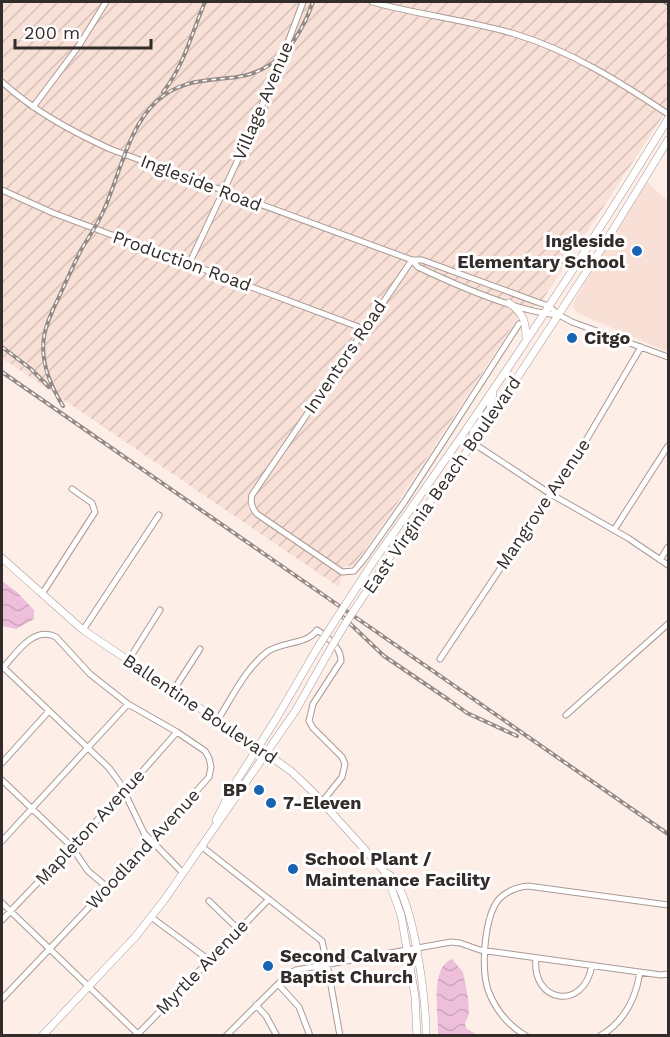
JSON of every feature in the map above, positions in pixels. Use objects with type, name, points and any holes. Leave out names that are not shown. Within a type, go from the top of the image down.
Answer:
[{"type":"main road","name":"East Virginia Beach Boulevard","points":[[42,1035],[151,917],[183,873],[213,828],[234,785],[318,647],[375,559],[456,447],[669,119]]},
{"type":"main road","name":"East Virginia Beach Boulevard","points":[[213,828],[229,810],[296,710],[350,616],[384,565],[473,443],[559,315],[669,140]]},
{"type":"main road","points":[[509,303],[522,315],[526,325],[526,340]]},
{"type":"main road","points":[[456,447],[473,443],[473,432],[490,409],[493,390]]},
{"type":"main road","name":"Ballentine Boulevard","points":[[2,558],[83,630],[292,772],[386,873],[401,915],[416,1005],[417,1035]]},
{"type":"main road","name":"Ballentine Boulevard","points":[[386,873],[393,876],[404,897],[416,948],[424,1001],[426,1035]]},
{"type":"street","points":[[33,106],[78,47],[106,2]]},
{"type":"street","name":"Village Avenue","points":[[189,264],[224,192],[273,79],[303,2]]},
{"type":"street","points":[[372,2],[515,34],[544,44],[602,72],[669,114]]},
{"type":"street","name":"Ingleside Road","points":[[2,82],[33,106],[79,135],[224,192],[412,261],[418,267],[436,275],[509,303],[544,314],[559,315],[669,357]]},
{"type":"street","name":"Production Road","points":[[2,190],[53,213],[364,329]]},
{"type":"street","name":"Ingleside Road","points":[[412,261],[422,260],[549,306],[559,315]]},
{"type":"street","name":"Inventors Road","points":[[359,566],[350,573],[342,572],[254,511],[251,504],[252,495],[412,261]]},
{"type":"street","name":"East Virginia Beach Boulevard","points":[[359,566],[401,506],[519,324]]},
{"type":"street","name":"Mangrove Avenue","points":[[440,659],[588,437],[641,347]]},
{"type":"street","name":"East Virginia Beach Boulevard","points":[[456,421],[468,428]]},
{"type":"street","points":[[473,443],[549,493],[669,565]]},
{"type":"street","points":[[614,530],[669,446]]},
{"type":"street","points":[[42,594],[95,512],[92,503],[72,489]]},
{"type":"street","points":[[83,630],[159,515]]},
{"type":"street","points":[[660,560],[669,547]]},
{"type":"street","points":[[359,566],[367,570]]},
{"type":"street","points":[[128,661],[160,610]]},
{"type":"street","points":[[566,715],[669,624]]},
{"type":"street","points":[[217,721],[251,669],[263,656],[278,646],[311,637],[317,630],[325,635],[338,649],[341,661],[313,704],[309,721],[342,757],[345,768],[342,777],[322,802]]},
{"type":"street","name":"Woodland Avenue","points":[[2,668],[36,635],[46,633],[56,637],[90,674],[128,704],[205,751],[211,767],[209,777],[151,842],[2,999]]},
{"type":"street","points":[[173,691],[200,649]]},
{"type":"street","points":[[2,668],[109,768],[124,792],[138,824],[151,842],[183,873]]},
{"type":"street","points":[[2,841],[128,704]]},
{"type":"street","points":[[2,763],[49,711]]},
{"type":"street","name":"Mapleton Avenue","points":[[2,920],[124,792],[177,732]]},
{"type":"street","points":[[2,780],[71,846],[88,872],[107,887]]},
{"type":"street","points":[[201,846],[319,938],[324,946],[340,1035]]},
{"type":"street","points":[[526,1035],[510,1024],[492,999],[484,972],[485,950],[492,910],[507,892],[521,887],[537,887],[669,905]]},
{"type":"street","name":"Myrtle Avenue","points":[[137,1035],[269,899]]},
{"type":"street","points":[[209,901],[238,930]]},
{"type":"street","points":[[2,903],[137,1035]]},
{"type":"street","points":[[151,917],[209,960]]},
{"type":"street","points":[[230,1034],[256,1005],[296,970],[456,942],[485,950],[536,958],[669,974]]},
{"type":"street","points":[[536,958],[536,972],[540,983],[550,993],[560,996],[571,995],[583,988],[592,965]]},
{"type":"street","points":[[600,1035],[615,1025],[628,1008],[637,989],[640,972]]},
{"type":"street","points":[[278,984],[299,1007],[310,1035]]},
{"type":"street","points":[[256,1005],[266,1016],[277,1035]]},
{"type":"shaded area","points":[[2,2],[668,2],[668,108],[543,299],[517,319],[391,513],[354,565],[344,567],[339,587],[2,358]]},
{"type":"shaded area","name":"Ingleside Elementary School","points":[[647,182],[668,201],[668,352],[577,313],[573,306]]},
{"type":"water","points":[[2,581],[17,592],[34,610],[34,619],[16,629],[2,626]]},
{"type":"water","points":[[452,959],[463,972],[469,1014],[465,1023],[466,1028],[477,1035],[438,1035],[438,982],[440,972]]},
{"type":"railway","points":[[163,92],[177,71],[205,2]]},
{"type":"railway","points":[[63,406],[50,382],[43,355],[46,327],[81,250],[102,214],[138,125],[157,101],[175,89],[195,82],[252,74],[265,68],[286,51],[302,28],[313,2]]},
{"type":"railway","points":[[2,347],[31,369],[49,387]]},
{"type":"railway","points":[[2,372],[668,834]]},
{"type":"railway","points":[[343,617],[384,656],[467,713],[517,736]]},
{"type":"place","name":"Ingleside Elementary School","points":[[637,251]]},
{"type":"place","name":"Citgo","points":[[572,338]]},
{"type":"place","name":"BP","points":[[259,790]]},
{"type":"place","name":"7-Eleven","points":[[271,803]]},
{"type":"place","name":"School Plant / Maintenance Facility","points":[[293,869]]},
{"type":"place","name":"Second Calvary Baptist Church","points":[[268,966]]}]
